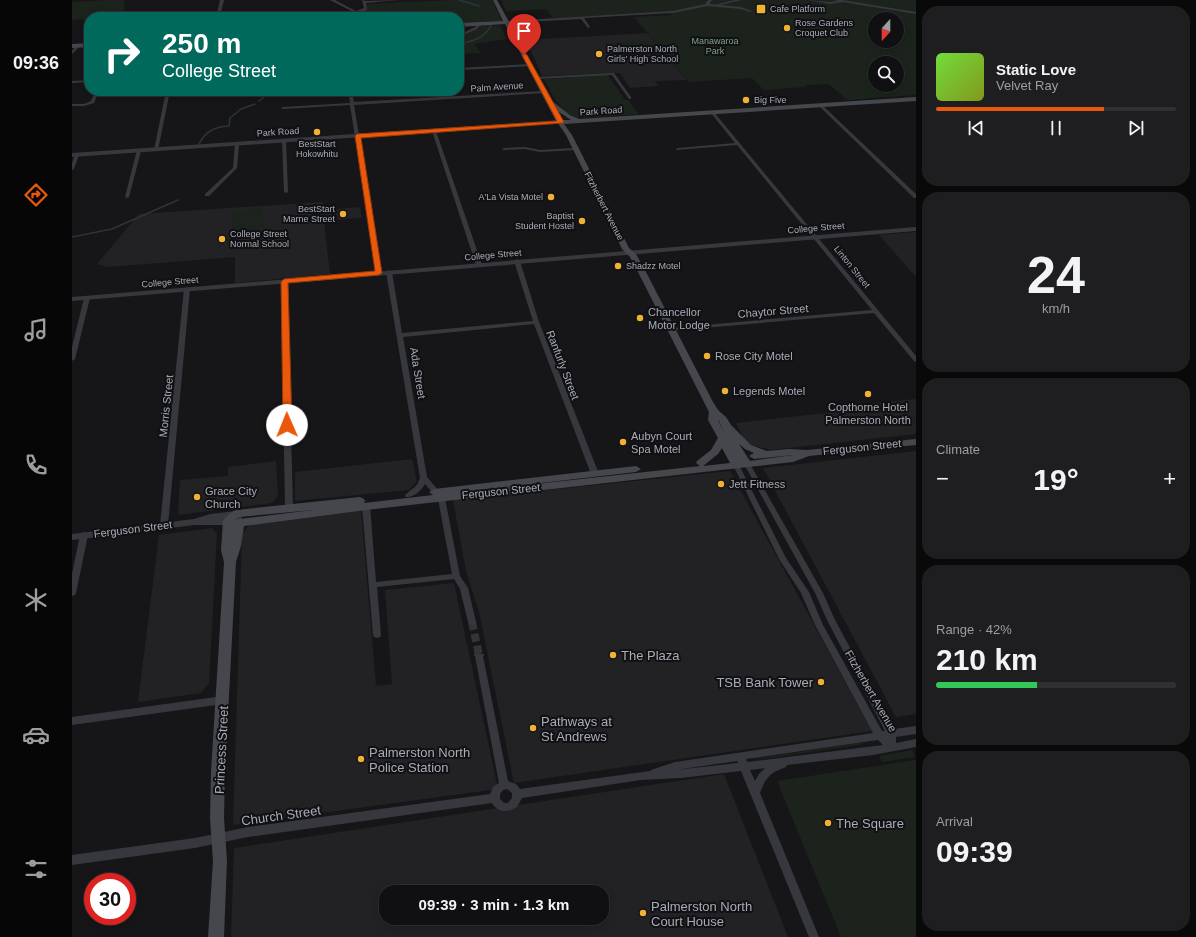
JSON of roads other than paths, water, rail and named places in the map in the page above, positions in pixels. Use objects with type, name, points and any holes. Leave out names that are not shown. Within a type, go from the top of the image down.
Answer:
[{"type":"main road","name":"Fitzherbert Avenue","points":[[495,0],[629,252],[642,272],[714,412],[723,419],[727,426],[728,433],[738,452],[740,461]]},
{"type":"main road","points":[[464,24],[492,21],[504,16]]},
{"type":"main road","points":[[464,25],[508,22]]},
{"type":"main road","name":"Park Road","points":[[561,122],[916,99]]},
{"type":"main road","points":[[550,102],[568,116],[581,121]]},
{"type":"main road","name":"Fitzherbert Avenue","points":[[714,412],[713,420],[722,439],[740,461]]},
{"type":"main road","points":[[727,426],[748,446],[768,454]]},
{"type":"main road","points":[[701,463],[715,452],[722,439]]},
{"type":"main road","name":"Ferguson Street","points":[[234,519],[289,507],[409,495],[438,495],[740,461],[768,454],[789,452],[807,453],[916,442]]},
{"type":"main road","name":"Ferguson Street","points":[[234,519],[292,517],[438,495],[595,474],[701,463],[793,458],[807,453]]},
{"type":"main road","name":"Princess Street","points":[[216,937],[220,860],[218,838],[218,772],[230,562],[236,546],[234,519]]},
{"type":"street","points":[[219,12],[222,0]]},
{"type":"street","points":[[332,0],[356,12],[366,9],[364,1],[398,0]]},
{"type":"street","points":[[708,5],[708,2],[711,0]]},
{"type":"street","points":[[508,22],[673,12],[740,0]]},
{"type":"street","points":[[809,0],[830,3],[844,2]]},
{"type":"street","points":[[836,0],[916,13]]},
{"type":"street","points":[[708,5],[741,8],[750,12]]},
{"type":"street","points":[[582,18],[588,27]]},
{"type":"street","points":[[464,34],[472,31],[479,24]]},
{"type":"street","points":[[72,53],[75,46]]},
{"type":"street","points":[[464,69],[530,65]]},
{"type":"street","points":[[537,78],[613,74],[630,98]]},
{"type":"street","points":[[72,82],[84,81]]},
{"type":"street","name":"Palm Avenue","points":[[283,108],[544,92]]},
{"type":"street","points":[[72,105],[93,102],[95,96]]},
{"type":"street","points":[[156,150],[167,96]]},
{"type":"street","points":[[351,96],[379,273]]},
{"type":"street","points":[[820,105],[916,196]]},
{"type":"street","name":"Linton Street","points":[[712,112],[916,360]]},
{"type":"street","name":"Park Road","points":[[74,155],[561,122]]},
{"type":"street","points":[[434,131],[479,265]]},
{"type":"street","points":[[284,141],[286,192]]},
{"type":"street","points":[[207,195],[235,168],[237,144]]},
{"type":"street","points":[[678,149],[738,144]]},
{"type":"street","points":[[504,149],[525,148],[540,151],[575,149]]},
{"type":"street","points":[[127,197],[139,151]]},
{"type":"street","points":[[72,169],[74,155]]},
{"type":"street","name":"College Street","points":[[72,299],[916,229]]},
{"type":"street","name":"Ranfurly Street","points":[[517,261],[536,322],[595,474]]},
{"type":"street","name":"Ada Street","points":[[389,272],[424,478]]},
{"type":"street","points":[[284,282],[289,507]]},
{"type":"street","name":"Morris Street","points":[[164,525],[187,290]]},
{"type":"street","points":[[72,359],[87,298]]},
{"type":"street","name":"Chaytor Street","points":[[671,330],[876,311]]},
{"type":"street","points":[[400,335],[536,322]]},
{"type":"street","name":"Fitzherbert Avenue","points":[[740,461],[819,592],[831,620],[891,733],[892,748]]},
{"type":"street","name":"Fitzherbert Avenue","points":[[740,461],[783,560],[805,592],[819,625],[879,735],[892,748]]},
{"type":"street","points":[[409,495],[420,486],[424,478],[438,495],[456,576],[464,588],[472,622]]},
{"type":"street","points":[[366,506],[377,635]]},
{"type":"street","name":"Ferguson Street","points":[[72,537],[164,525],[195,522],[206,523],[234,519]]},
{"type":"street","points":[[72,593],[84,535]]},
{"type":"street","points":[[791,571],[806,569]]},
{"type":"street","points":[[372,585],[456,576]]},
{"type":"street","points":[[479,656],[504,786]]},
{"type":"street","points":[[72,721],[223,700]]},
{"type":"street","points":[[646,776],[675,766],[916,730]]},
{"type":"street","points":[[517,794],[646,776],[681,774],[745,766],[757,763],[892,748],[916,743]]},
{"type":"street","points":[[740,756],[814,937]]},
{"type":"street","points":[[756,792],[761,778],[770,769],[803,759]]},
{"type":"street","points":[[504,786],[511,787],[517,794],[516,801],[508,806],[500,806],[494,798],[496,790],[504,786]]},
{"type":"street","name":"Church Street","points":[[72,860],[218,838],[248,832],[494,798]]},
{"type":"waterway","points":[[459,0],[479,6]]},
{"type":"waterway","points":[[464,43],[479,38],[486,32],[492,23]]},
{"type":"waterway","points":[[259,101],[266,96]]},
{"type":"waterway","points":[[199,144],[211,130],[229,126],[230,118],[241,109],[255,104]]},
{"type":"waterway","points":[[72,237],[112,229],[178,200]]},
{"type":"tunnel","points":[[472,622],[479,655]]},
{"type":"place","name":"Cafe Platform","points":[[761,9]]},
{"type":"place","name":"Rose Gardens Croquet Club","points":[[787,28]]},
{"type":"place","name":"Palmerston North Girls' High School","points":[[599,54]]},
{"type":"place","name":"Big Five","points":[[746,100]]},
{"type":"place","name":"BestStart Hokowhitu","points":[[317,132]]},
{"type":"place","name":"A'La Vista Motel","points":[[551,197]]},
{"type":"place","name":"BestStart Marne Street","points":[[343,214]]},
{"type":"place","name":"Baptist Student Hostel","points":[[582,221]]},
{"type":"place","name":"College Street Normal School","points":[[222,239]]},
{"type":"place","name":"Shadzz Motel","points":[[618,266]]},
{"type":"place","name":"Chancellor Motor Lodge","points":[[640,318]]},
{"type":"place","name":"Rose City Motel","points":[[707,356]]},
{"type":"place","name":"Legends Motel","points":[[725,391]]},
{"type":"place","name":"Copthorne Hotel Palmerston North","points":[[868,394]]},
{"type":"place","name":"Aubyn Court Spa Motel","points":[[623,442]]},
{"type":"place","name":"Jett Fitness","points":[[721,484]]},
{"type":"place","name":"Grace City Church","points":[[197,497]]},
{"type":"place","name":"The Plaza","points":[[613,655]]},
{"type":"place","name":"TSB Bank Tower","points":[[821,682]]},
{"type":"place","name":"Pathways at St Andrews","points":[[533,728]]},
{"type":"place","name":"Palmerston North Police Station","points":[[361,759]]},
{"type":"place","name":"The Square","points":[[828,823]]},
{"type":"place","name":"Palmerston North Court House","points":[[643,913]]},
{"type":"park label","name":"Manawaroa Park","points":[[715,46]]}]
